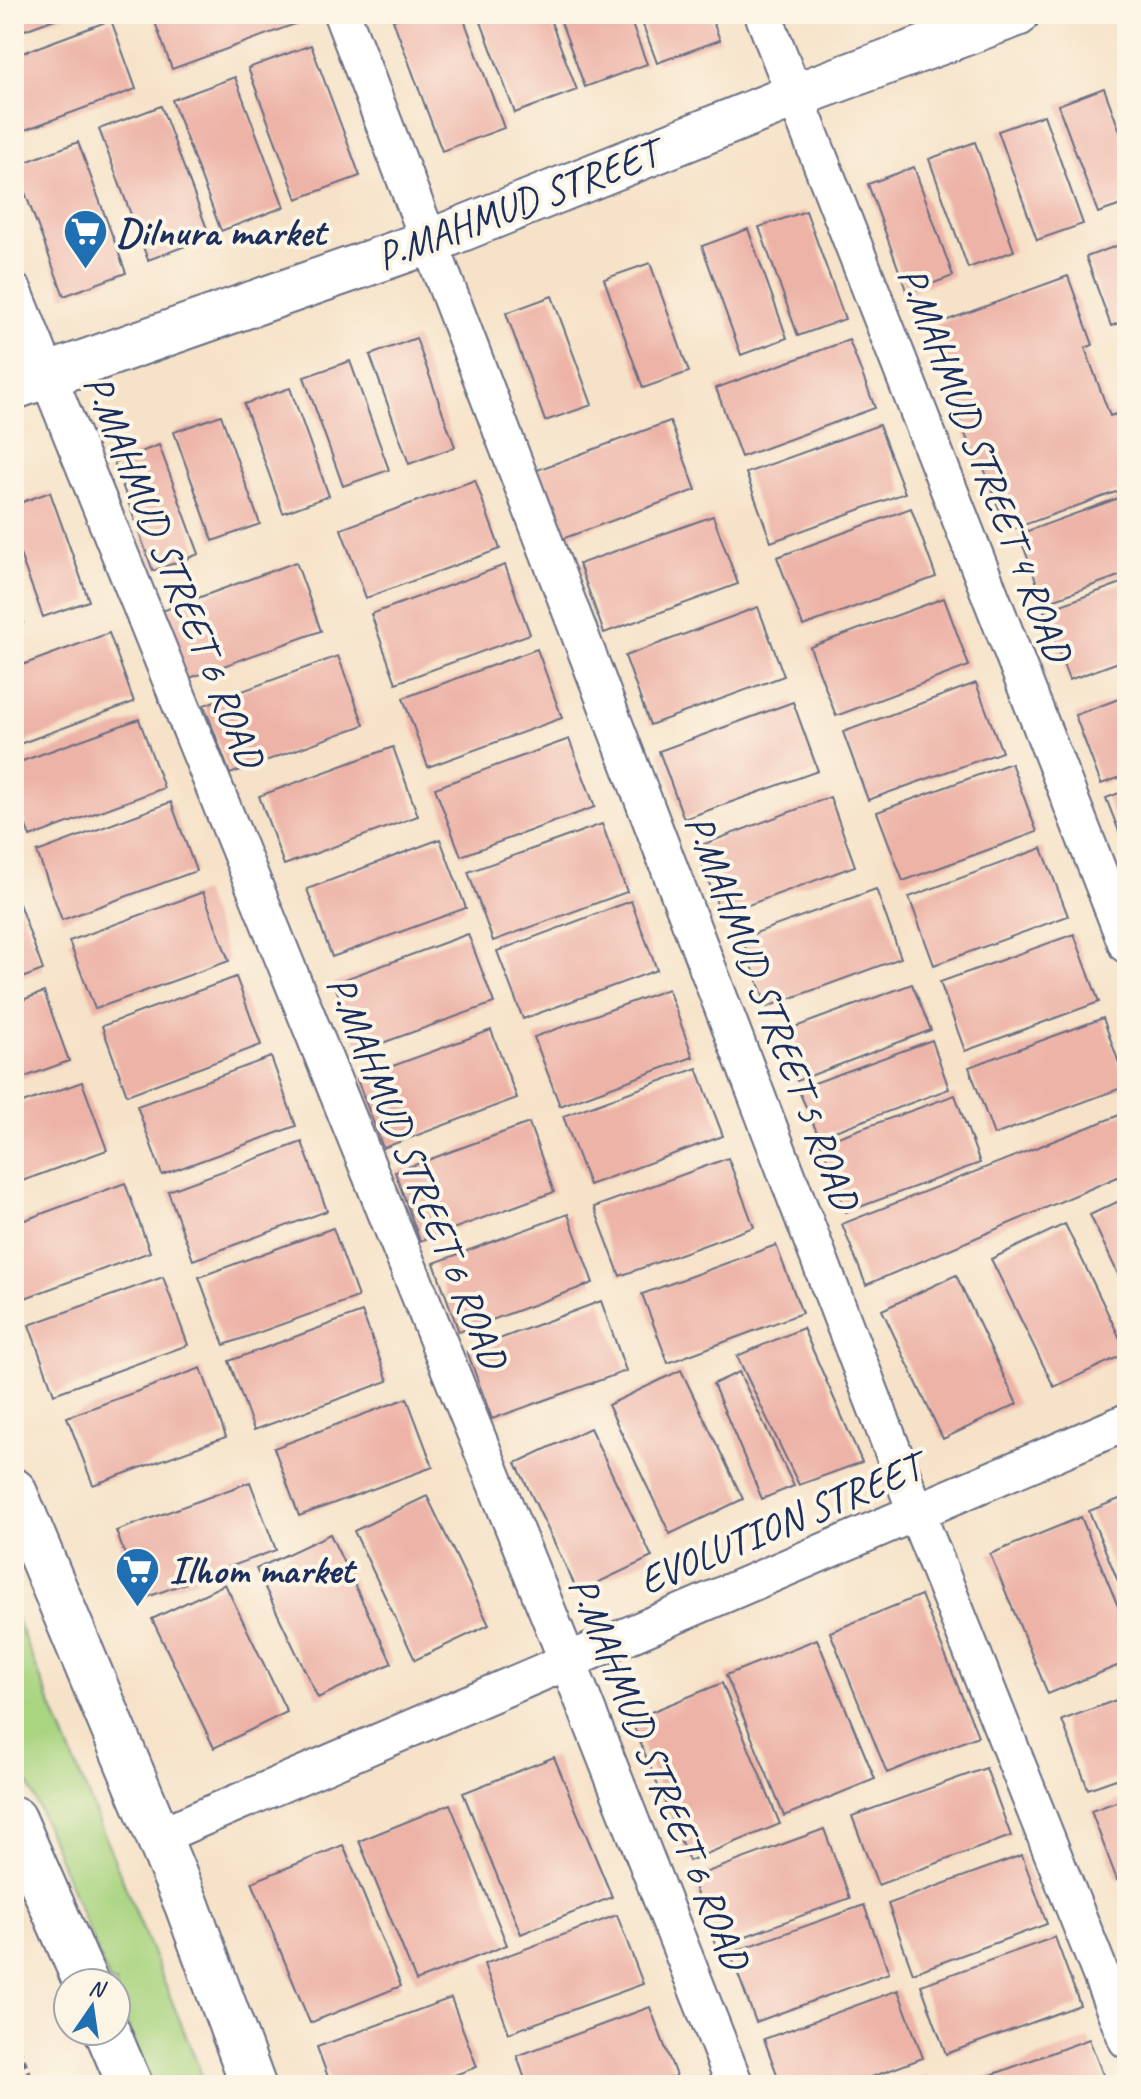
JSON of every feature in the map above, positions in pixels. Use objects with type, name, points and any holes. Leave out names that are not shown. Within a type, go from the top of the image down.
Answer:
[{"type":"street","name":"P.MAHMUD STREET 5 ROAD","points":[[342,14],[917,1514],[1127,2040]]},
{"type":"street","name":"P.MAHMUD STREET 4 ROAD","points":[[763,14],[1127,945]]},
{"type":"street","name":"P.MAHMUD STREET","points":[[30,381],[429,242],[794,96],[1017,14]]},
{"type":"street","name":"P.MAHMUD STREET 6 ROAD","points":[[14,292],[30,381],[568,1662],[735,2085]]},
{"type":"street","name":"EVOLUTION STREET","points":[[157,1837],[1127,1422]]},
{"type":"street","points":[[14,1491],[187,1905],[253,2085]]},
{"type":"street","points":[[14,1819],[79,1967]]},
{"type":"street","points":[[114,2047],[130,2085]]},
{"type":"path","points":[[14,2037],[34,2085]]},
{"type":"green space","points":[[14,1613],[206,2085],[152,2085],[132,2036],[132,1967],[103,1967],[14,1748]]},
{"type":"building","points":[[14,14],[68,14],[14,34]]},
{"type":"building","points":[[152,14],[304,14],[306,20],[172,69]]},
{"type":"building","points":[[409,14],[462,14],[504,128],[442,151],[393,20]]},
{"type":"building","points":[[478,14],[548,14],[577,90],[515,113]]},
{"type":"building","points":[[558,14],[628,14],[647,64],[585,87]]},
{"type":"building","points":[[639,14],[710,14],[720,40],[657,63]]},
{"type":"building","points":[[111,20],[136,89],[14,134],[14,56]]},
{"type":"building","points":[[311,45],[360,176],[297,199],[248,68]]},
{"type":"building","points":[[235,77],[284,207],[221,231],[172,100]]},
{"type":"building","points":[[1104,88],[1127,151],[1127,203],[1098,213],[1058,105]]},
{"type":"building","points":[[161,106],[210,237],[148,260],[99,129]]},
{"type":"building","points":[[1044,115],[1083,224],[1037,240],[998,131]]},
{"type":"building","points":[[78,142],[126,273],[64,296],[15,166]]},
{"type":"building","points":[[975,142],[1014,251],[968,268],[929,159]]},
{"type":"building","points":[[914,167],[953,276],[907,293],[868,184]]},
{"type":"building","points":[[806,211],[845,319],[798,336],[759,227]]},
{"type":"building","points":[[748,229],[787,338],[741,355],[702,246]]},
{"type":"building","points":[[1127,242],[1127,320],[1111,326],[1086,257]]},
{"type":"building","points":[[650,263],[689,372],[643,388],[604,279]]},
{"type":"building","points":[[1068,276],[1093,345],[1085,348],[1110,416],[1116,414],[1127,445],[1127,488],[1007,531],[982,463],[977,465],[951,397],[959,394],[934,325]]},
{"type":"building","points":[[552,296],[592,405],[545,421],[506,313]]},
{"type":"building","points":[[416,338],[455,447],[409,464],[370,355]]},
{"type":"building","points":[[849,340],[875,408],[741,457],[716,388]]},
{"type":"building","points":[[350,361],[389,470],[343,486],[304,377]]},
{"type":"building","points":[[290,388],[329,496],[283,513],[244,404]]},
{"type":"building","points":[[221,415],[260,524],[213,541],[174,432]]},
{"type":"building","points":[[670,421],[696,490],[562,539],[537,470]]},
{"type":"building","points":[[879,425],[905,493],[771,542],[746,473]]},
{"type":"building","points":[[159,445],[199,554],[153,571],[114,462]]},
{"type":"building","points":[[475,480],[500,549],[366,598],[341,529]]},
{"type":"building","points":[[50,492],[89,601],[43,617],[14,538],[14,505]]},
{"type":"building","points":[[1127,495],[1127,573],[1044,603],[1019,534]]},
{"type":"building","points":[[911,508],[936,577],[803,626],[777,557]]},
{"type":"building","points":[[713,516],[738,584],[604,633],[579,564]]},
{"type":"building","points":[[296,562],[321,631],[187,679],[162,611]]},
{"type":"building","points":[[505,565],[530,634],[396,683],[371,614]]},
{"type":"building","points":[[1127,581],[1127,659],[1069,680],[1044,611]]},
{"type":"building","points":[[944,598],[969,666],[836,716],[810,647]]},
{"type":"building","points":[[14,599],[23,623],[14,626]]},
{"type":"building","points":[[758,607],[784,676],[650,725],[625,656]]},
{"type":"building","points":[[109,633],[134,702],[14,746],[14,668]]},
{"type":"building","points":[[537,649],[562,718],[428,767],[403,698]]},
{"type":"building","points":[[338,656],[364,725],[230,774],[204,705]]},
{"type":"building","points":[[976,683],[1002,752],[868,800],[843,732]]},
{"type":"building","points":[[1127,696],[1127,775],[1101,784],[1075,715]]},
{"type":"building","points":[[793,702],[818,771],[684,819],[659,751]]},
{"type":"building","points":[[139,719],[164,788],[30,837],[14,792],[14,764]]},
{"type":"building","points":[[569,739],[595,807],[461,856],[435,788]]},
{"type":"building","points":[[393,747],[418,816],[284,865],[259,796]]},
{"type":"building","points":[[1011,763],[1037,832],[903,881],[877,812]]},
{"type":"building","points":[[1127,790],[1127,852],[1106,798]]},
{"type":"building","points":[[830,797],[855,866],[721,915],[696,847]]},
{"type":"building","points":[[171,802],[196,871],[62,920],[37,852]]},
{"type":"building","points":[[602,824],[627,892],[493,941],[468,872]]},
{"type":"building","points":[[440,839],[466,908],[332,957],[307,889]]},
{"type":"building","points":[[1042,848],[1068,916],[934,965],[909,897]]},
{"type":"building","points":[[876,889],[901,958],[767,1007],[742,938]]},
{"type":"building","points":[[203,892],[229,961],[95,1009],[69,941]]},
{"type":"building","points":[[18,901],[43,970],[14,981],[14,903]]},
{"type":"building","points":[[631,901],[657,970],[523,1019],[497,951]]},
{"type":"building","points":[[468,934],[494,1003],[360,1051],[334,983]]},
{"type":"building","points":[[1074,934],[1099,1002],[965,1051],[940,982]]},
{"type":"building","points":[[236,977],[261,1045],[127,1095],[102,1026]]},
{"type":"building","points":[[912,984],[931,1030],[797,1081],[779,1033]]},
{"type":"building","points":[[668,989],[693,1057],[560,1106],[534,1037]]},
{"type":"building","points":[[44,992],[69,1061],[14,1081],[14,1003]]},
{"type":"building","points":[[1103,1018],[1127,1086],[994,1135],[969,1067]]},
{"type":"building","points":[[491,1030],[517,1098],[383,1148],[357,1079]]},
{"type":"building","points":[[932,1040],[949,1089],[819,1137],[798,1089]]},
{"type":"building","points":[[271,1057],[296,1126],[162,1175],[137,1106]]},
{"type":"building","points":[[697,1068],[723,1136],[589,1185],[563,1116]]},
{"type":"building","points":[[82,1082],[107,1150],[14,1184],[14,1106]]},
{"type":"building","points":[[955,1095],[980,1163],[846,1212],[821,1143]]},
{"type":"building","points":[[1127,1112],[1127,1173],[866,1285],[842,1224]]},
{"type":"building","points":[[529,1123],[554,1192],[420,1241],[395,1172]]},
{"type":"building","points":[[302,1142],[327,1211],[193,1260],[168,1191]]},
{"type":"building","points":[[728,1158],[754,1227],[620,1276],[594,1207]]},
{"type":"building","points":[[125,1183],[150,1252],[17,1301],[14,1294],[14,1224]]},
{"type":"building","points":[[1127,1197],[1127,1293],[1090,1215]]},
{"type":"building","points":[[568,1214],[593,1283],[459,1332],[434,1263]]},
{"type":"building","points":[[1065,1224],[1127,1353],[1054,1387],[991,1259]]},
{"type":"building","points":[[333,1228],[358,1297],[224,1345],[199,1277]]},
{"type":"building","points":[[776,1245],[802,1313],[668,1363],[642,1294]]},
{"type":"building","points":[[956,1275],[1017,1404],[943,1439],[882,1310]]},
{"type":"building","points":[[163,1277],[188,1345],[54,1394],[29,1325]]},
{"type":"building","points":[[601,1301],[626,1371],[492,1419],[467,1351]]},
{"type":"building","points":[[362,1312],[388,1381],[254,1430],[229,1361]]},
{"type":"building","points":[[803,1328],[862,1462],[799,1485],[737,1356]]},
{"type":"building","points":[[201,1368],[226,1437],[93,1485],[67,1417]]},
{"type":"building","points":[[681,1370],[743,1499],[670,1534],[608,1405]]},
{"type":"building","points":[[739,1372],[794,1486],[762,1499],[713,1384]]},
{"type":"building","points":[[407,1398],[433,1467],[299,1516],[274,1448]]},
{"type":"building","points":[[590,1428],[652,1557],[578,1592],[516,1463]]},
{"type":"building","points":[[250,1482],[276,1550],[142,1599],[116,1531]]},
{"type":"building","points":[[427,1496],[489,1625],[415,1660],[354,1531]]},
{"type":"building","points":[[1127,1496],[1127,1603],[1089,1511]]},
{"type":"building","points":[[1081,1517],[1127,1628],[1127,1662],[1048,1694],[990,1554]]},
{"type":"building","points":[[330,1534],[392,1663],[318,1698],[256,1569]]},
{"type":"building","points":[[225,1584],[287,1712],[214,1748],[152,1619]]},
{"type":"building","points":[[921,1595],[978,1736],[887,1773],[830,1632]]},
{"type":"building","points":[[817,1639],[875,1779],[784,1816],[726,1675]]},
{"type":"building","points":[[722,1683],[780,1824],[689,1861],[631,1720]]},
{"type":"building","points":[[1127,1696],[1127,1775],[1088,1789],[1062,1720]]},
{"type":"building","points":[[554,1757],[612,1897],[521,1934],[463,1793]]},
{"type":"building","points":[[986,1768],[1011,1836],[878,1885],[852,1816]]},
{"type":"building","points":[[1127,1798],[1127,1876],[1117,1880],[1091,1811]]},
{"type":"building","points":[[450,1804],[507,1945],[416,1981],[359,1841]]},
{"type":"building","points":[[824,1829],[850,1898],[716,1947],[691,1878]]},
{"type":"building","points":[[343,1845],[401,1986],[310,2023],[252,1882]]},
{"type":"building","points":[[1022,1855],[1047,1924],[913,1973],[888,1904]]},
{"type":"building","points":[[864,1905],[889,1973],[756,2022],[730,1953]]},
{"type":"building","points":[[617,1915],[643,1984],[509,2033],[484,1964]]},
{"type":"building","points":[[1055,1937],[1080,2005],[946,2054],[921,1985]]},
{"type":"building","points":[[898,1990],[923,2058],[850,2085],[781,2085],[764,2039]]},
{"type":"building","points":[[451,1998],[477,2067],[427,2085],[331,2085],[317,2047]]},
{"type":"building","points":[[650,2007],[676,2076],[651,2085],[527,2085],[517,2056]]},
{"type":"building","points":[[1089,2039],[1107,2085],[964,2085]]},
{"type":"building","points":[[927,2076],[930,2085],[902,2085]]},
{"type":"place","name":"Dilnura market","points":[[85,271]]},
{"type":"place","name":"Ilhom market","points":[[138,1609]]}]
